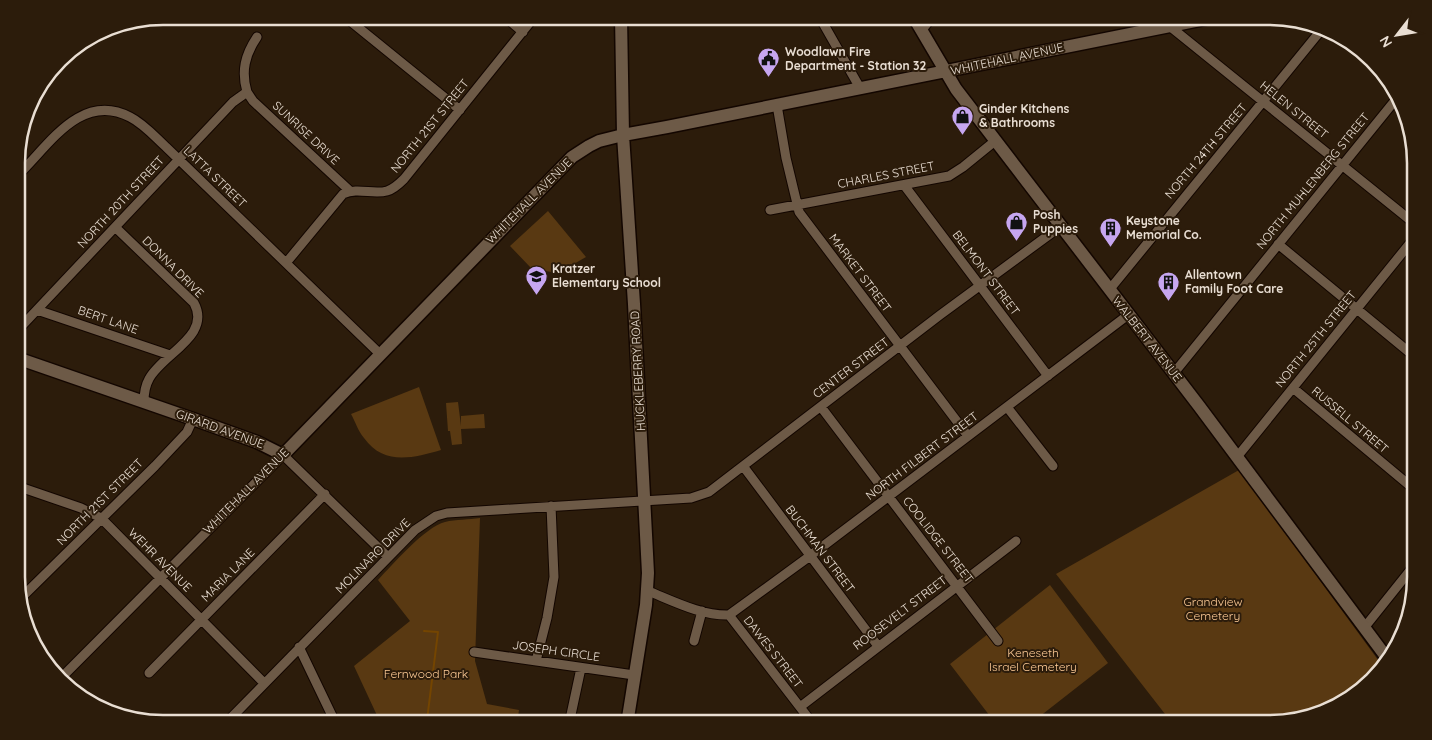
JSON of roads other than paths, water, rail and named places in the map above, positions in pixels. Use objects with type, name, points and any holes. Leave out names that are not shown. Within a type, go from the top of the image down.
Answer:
[{"type":"street","points":[[355,25],[460,110]]},
{"type":"street","points":[[515,25],[523,32]]},
{"type":"street","name":"NORTH 21ST STREET","points":[[350,191],[383,192],[396,186],[404,179],[528,25]]},
{"type":"street","name":"HUCKLEBERRY ROAD","points":[[621,25],[623,134],[645,501],[648,590],[628,715]]},
{"type":"street","points":[[824,25],[860,88]]},
{"type":"street","name":"WALBERT AVENUE","points":[[918,25],[956,89],[1174,373],[1384,654]]},
{"type":"street","points":[[921,31],[926,25]]},
{"type":"street","name":"WHITEHALL AVENUE","points":[[65,674],[283,455],[572,157],[589,146],[623,134],[945,72],[1175,25]]},
{"type":"street","name":"HELEN STREET","points":[[1170,26],[1407,218]]},
{"type":"street","name":"NORTH 24TH STREET","points":[[1110,289],[1174,208],[1318,34]]},
{"type":"street","points":[[247,92],[243,79],[244,68],[250,47],[257,37]]},
{"type":"street","name":"NORTH 20TH STREET","points":[[25,323],[233,102],[247,92]]},
{"type":"street","name":"SUNRISE DRIVE","points":[[247,92],[253,101],[350,191]]},
{"type":"street","name":"NORTH MUHLENBERG STREET","points":[[1174,373],[1393,103]]},
{"type":"street","name":"MARKET STREET","points":[[777,105],[797,205],[803,217],[968,436]]},
{"type":"street","name":"LATTA STREET","points":[[25,168],[72,121],[83,115],[98,111],[109,111],[130,117],[152,134],[380,354]]},
{"type":"street","name":"CHARLES STREET","points":[[770,210],[949,176],[995,140]]},
{"type":"street","name":"BELMONT STREET","points":[[904,185],[1048,376]]},
{"type":"street","points":[[286,263],[338,199],[350,191]]},
{"type":"street","name":"CENTER STREET","points":[[645,501],[691,498],[700,496],[717,486],[979,286],[1061,226]]},
{"type":"street","name":"DONNA DRIVE","points":[[115,227],[197,308],[199,322],[195,331],[149,379],[144,402]]},
{"type":"street","points":[[1278,244],[1407,351]]},
{"type":"street","name":"NORTH 25TH STREET","points":[[1237,457],[1407,247]]},
{"type":"street","name":"BERT LANE","points":[[37,310],[170,355]]},
{"type":"street","name":"NORTH FILBERT STREET","points":[[729,615],[810,556],[1128,314]]},
{"type":"street","name":"GIRARD AVENUE","points":[[25,361],[257,442],[283,455],[388,557]]},
{"type":"street","name":"RUSSELL STREET","points":[[1293,388],[1407,483]]},
{"type":"street","name":"COOLIDGE STREET","points":[[821,407],[998,641]]},
{"type":"street","points":[[1007,407],[1053,466]]},
{"type":"street","name":"NORTH 21ST STREET","points":[[26,593],[186,432],[193,419]]},
{"type":"street","name":"BUCHMAN STREET","points":[[743,466],[878,646]]},
{"type":"street","name":"WEHR AVENUE","points":[[25,489],[81,508],[101,518],[264,683]]},
{"type":"street","name":"MARIA LANE","points":[[150,673],[324,494]]},
{"type":"street","name":"MOLINARO DRIVE","points":[[234,715],[415,530],[436,516],[447,513],[645,501]]},
{"type":"street","points":[[536,660],[547,618],[554,577],[551,506]]},
{"type":"street","name":"ROOSEVELT STREET","points":[[800,707],[1016,540]]},
{"type":"street","points":[[1364,628],[1407,574]]},
{"type":"street","name":"DAWES STREET","points":[[648,590],[702,611],[729,615],[806,715]]},
{"type":"street","points":[[694,641],[702,611]]},
{"type":"street","points":[[299,647],[332,715]]},
{"type":"street","name":"JOSEPH CIRCLE","points":[[474,652],[634,675]]},
{"type":"street","points":[[571,715],[581,668]]},
{"type":"waterway","points":[[424,631],[438,632],[428,715]]},
{"type":"place","name":"Woodlawn Fire Department - Station 32","points":[[769,78]]},
{"type":"place","name":"Ginder Kitchens & Bathrooms","points":[[963,135]]},
{"type":"place","name":"Posh Puppies","points":[[1017,241]]},
{"type":"place","name":"Keystone Memorial Co.","points":[[1110,247]]},
{"type":"place","name":"Kratzer Elementary School","points":[[536,295]]},
{"type":"place","name":"Allentown Family Foot Care","points":[[1169,301]]},
{"type":"park label","name":"Grandview Cemetery","points":[[1213,609]]},
{"type":"park label","name":"Keneseth Israel Cemetery","points":[[1033,660]]},
{"type":"park label","name":"Fernwood Park","points":[[426,674]]}]
